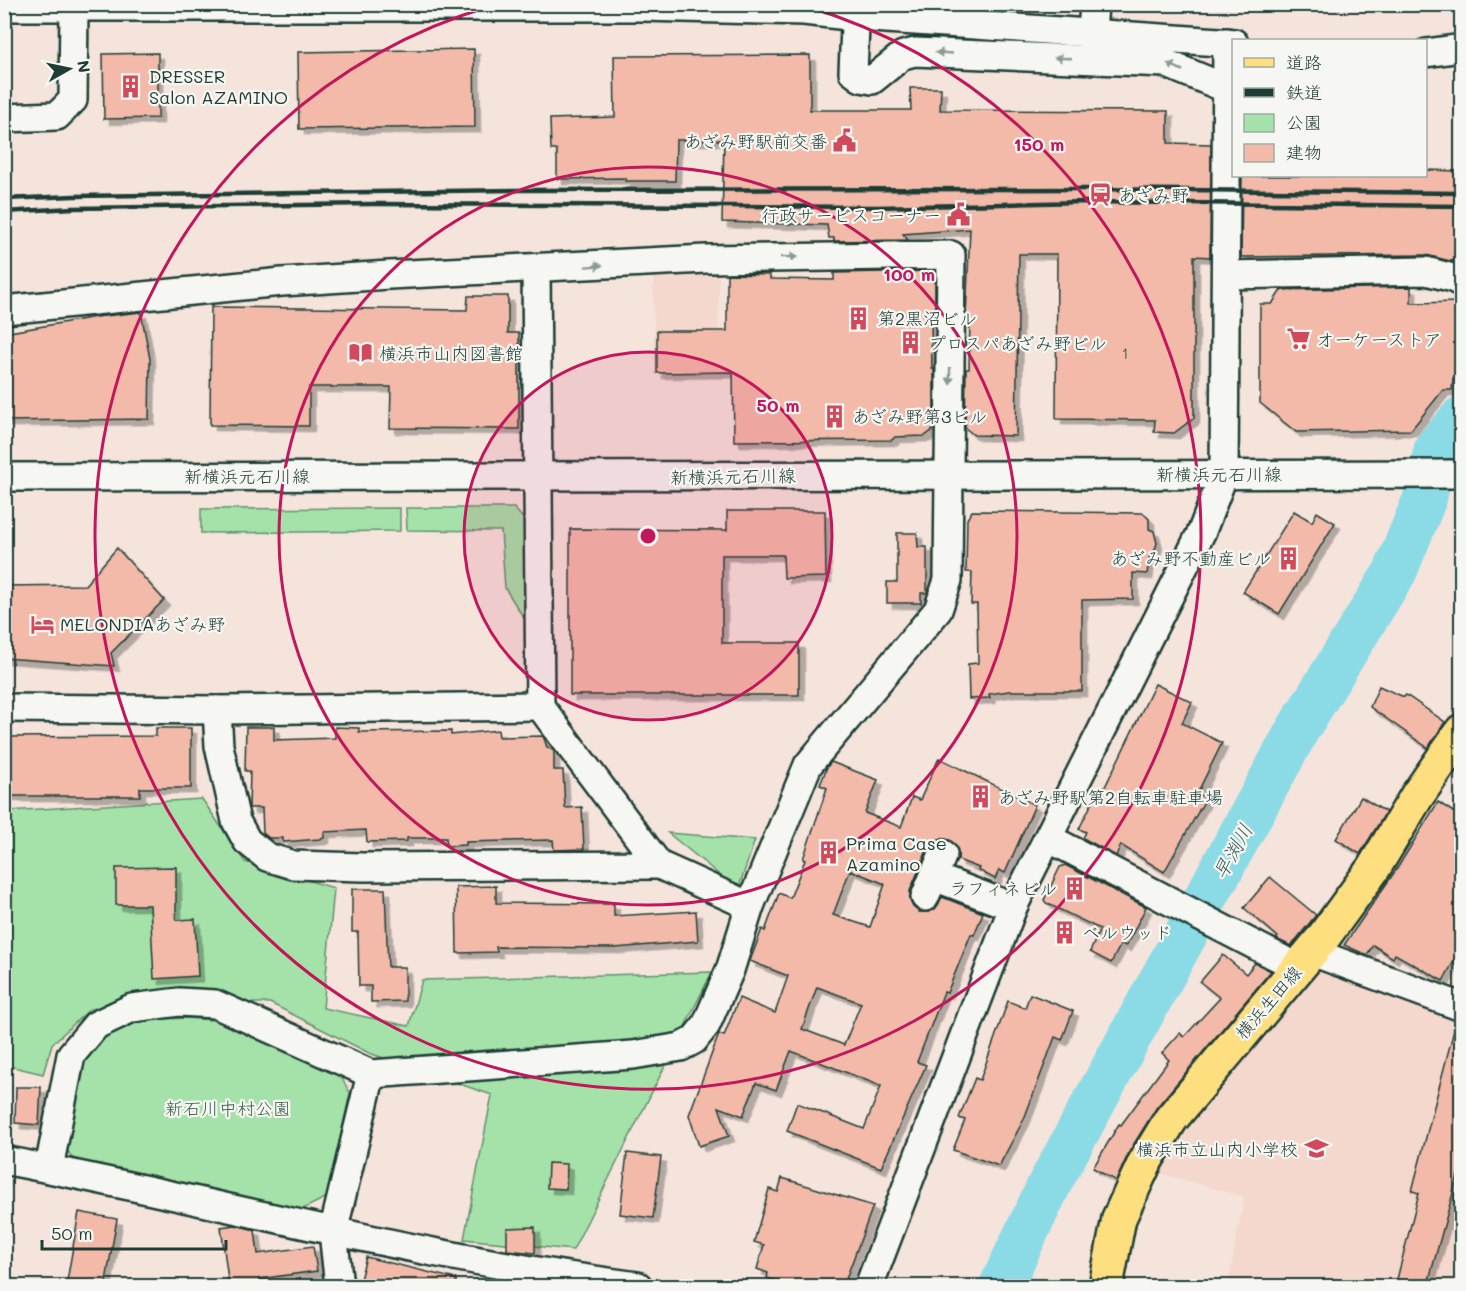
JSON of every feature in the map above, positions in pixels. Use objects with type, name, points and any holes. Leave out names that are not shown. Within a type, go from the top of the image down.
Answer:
[{"type":"main road","name":"横浜生田線","points":[[1106,1287],[1119,1218],[1146,1160],[1171,1119],[1304,960],[1373,869],[1417,796],[1461,731]]},
{"type":"street","points":[[1092,33],[1094,4]]},
{"type":"street","points":[[4,7],[642,6],[857,11],[1092,33],[1230,43],[1225,88],[1224,474],[1202,531],[1014,907],[869,1287]]},
{"type":"street","points":[[4,118],[57,116],[73,100],[74,8]]},
{"type":"street","points":[[857,11],[853,72],[861,78],[872,80],[903,55],[915,52],[1165,63],[1225,88]]},
{"type":"street","points":[[1427,53],[1461,48]]},
{"type":"street","points":[[4,310],[282,282],[706,259],[951,255],[948,580],[938,610],[808,765],[750,906],[730,970],[706,1025],[694,1040],[681,1047],[633,1055],[371,1074],[215,1004],[179,1002],[132,1008],[96,1025],[71,1054],[49,1168]]},
{"type":"street","points":[[536,270],[540,706],[659,865]]},
{"type":"street","points":[[1226,275],[1426,271],[1453,278],[1461,284]]},
{"type":"street","name":"新横浜元石川線","points":[[4,477],[1460,474]]},
{"type":"street","points":[[4,708],[217,711],[540,706]]},
{"type":"street","points":[[217,711],[219,746],[236,820],[247,841],[267,857],[293,865],[363,867],[659,865],[750,906]]},
{"type":"street","points":[[1050,839],[1214,924],[1304,960],[1461,1007]]},
{"type":"street","points":[[934,876],[1014,907]]},
{"type":"street","points":[[339,1287],[333,1232],[371,1074]]},
{"type":"street","points":[[4,1160],[49,1168],[333,1232],[541,1273],[638,1287]]},
{"type":"shaded area","points":[[719,271],[718,373],[655,374],[653,275]]},
{"type":"shaded area","name":"横浜市立山内小学校","points":[[1322,966],[1461,1019],[1461,1286],[1228,1286],[1244,1197],[1156,1172],[1185,1126],[1215,1088]]},
{"type":"green space","points":[[400,508],[400,531],[201,533],[201,509]]},
{"type":"green space","points":[[406,508],[514,508],[529,525],[528,625],[505,588],[501,531],[407,530]]},
{"type":"green space","points":[[202,799],[245,862],[334,888],[323,1008],[409,1026],[422,980],[712,972],[573,1250],[464,1239],[492,1095],[369,1053],[270,1003],[163,1003],[90,1009],[52,1044],[43,1074],[5,1065],[4,816],[8,811]]},
{"type":"green space","points":[[668,833],[755,840],[738,890]]},
{"type":"green space","name":"新石川中村公園","points":[[185,1018],[254,1023],[340,1075],[350,1093],[327,1197],[295,1213],[75,1162],[67,1150],[74,1096],[84,1061],[93,1046],[105,1034],[121,1025],[144,1020]]},
{"type":"building","points":[[474,49],[475,127],[299,129],[298,52]]},
{"type":"building","name":"DRESSER Salon AZAMINO","points":[[158,53],[158,118],[104,119],[103,54]]},
{"type":"building","points":[[810,55],[810,110],[911,110],[910,88],[941,88],[940,110],[1168,111],[1168,143],[1211,144],[1210,257],[1194,256],[1194,418],[1174,433],[1154,432],[1155,420],[1056,419],[1057,254],[1019,254],[1016,436],[974,435],[965,428],[966,369],[969,369],[970,316],[966,316],[970,229],[903,234],[908,240],[834,241],[834,238],[829,238],[827,225],[722,222],[724,140],[676,140],[675,181],[625,181],[625,178],[557,179],[557,150],[551,150],[550,119],[615,117],[614,56]]},
{"type":"building","points":[[1427,170],[1461,171],[1461,259],[1450,261],[1426,255],[1241,257],[1242,177],[1427,177]]},
{"type":"building","points":[[935,271],[935,319],[931,319],[934,429],[925,436],[895,437],[892,440],[734,441],[733,372],[657,373],[657,331],[727,331],[727,274],[770,275],[770,279],[834,280],[834,273]]},
{"type":"building","points":[[1411,287],[1411,303],[1461,302],[1461,378],[1453,378],[1452,390],[1443,390],[1411,430],[1296,432],[1260,403],[1260,304],[1272,304],[1281,290]]},
{"type":"building","points":[[468,296],[508,296],[508,333],[519,333],[519,429],[390,428],[391,387],[309,387],[309,426],[210,425],[211,307],[467,310]]},
{"type":"building","points":[[141,312],[150,359],[149,419],[4,421],[4,333],[96,317]]},
{"type":"building","points":[[727,511],[825,511],[826,577],[784,578],[783,555],[722,555],[722,643],[799,643],[799,695],[570,695],[570,529],[727,530]]},
{"type":"building","points":[[972,511],[1143,513],[1149,519],[1149,529],[1154,531],[1157,543],[1154,553],[1150,553],[1147,574],[1133,573],[1133,599],[1082,600],[1082,691],[1009,691],[989,694],[990,698],[969,699],[968,664],[978,663],[977,604],[971,604],[972,572],[966,572],[967,519]]},
{"type":"building","name":"あざみ野不動産ビル","points":[[1294,511],[1312,522],[1317,512],[1335,523],[1279,614],[1243,592]]},
{"type":"building","points":[[897,533],[917,533],[918,547],[927,547],[927,593],[921,593],[921,603],[887,603],[887,582],[897,582]]},
{"type":"building","points":[[117,548],[164,600],[111,653],[114,666],[4,658],[4,586],[85,585]]},
{"type":"building","points":[[1155,684],[1192,702],[1182,723],[1222,743],[1197,794],[1206,798],[1164,872],[1121,845],[1116,856],[1083,838],[1086,832],[1079,829],[1096,795],[1100,797]]},
{"type":"building","points":[[1379,686],[1404,697],[1406,695],[1445,722],[1428,748],[1370,707]]},
{"type":"building","points":[[246,727],[274,727],[274,740],[335,738],[335,727],[359,728],[359,732],[451,731],[451,735],[498,730],[499,737],[543,736],[547,747],[554,751],[554,770],[563,770],[565,808],[582,807],[584,849],[554,850],[553,840],[466,842],[466,845],[447,846],[446,838],[407,838],[407,841],[367,842],[366,830],[324,832],[324,838],[320,839],[283,842],[283,838],[269,838],[263,833],[262,808],[249,808],[250,771],[245,771]]},
{"type":"building","points":[[156,728],[191,728],[191,788],[140,788],[140,796],[4,796],[4,737],[156,736]]},
{"type":"building","points":[[939,758],[1035,805],[1005,873],[999,870],[995,879],[978,870],[979,868],[958,860],[958,851],[950,840],[940,839],[928,848],[910,891],[913,907],[919,912],[928,912],[935,909],[942,897],[983,913],[974,935],[971,934],[947,993],[944,992],[917,1062],[926,1065],[881,1168],[787,1131],[797,1103],[864,1129],[881,1086],[791,1051],[776,1090],[756,1083],[743,1116],[719,1107],[729,1136],[699,1146],[689,1115],[719,1034],[724,1036],[739,998],[775,1013],[788,976],[750,961],[762,929],[765,931],[779,893],[790,898],[805,860],[803,859],[827,788],[820,785],[827,767],[831,762],[878,780],[865,813],[901,827],[912,797],[920,800]],"holes":[[[850,870],[885,884],[870,927],[833,915]],[[817,987],[861,1003],[844,1045],[802,1029]]]},
{"type":"building","points":[[1361,797],[1386,812],[1360,854],[1336,839]]},
{"type":"building","points":[[1438,802],[1461,817],[1461,948],[1443,981],[1395,954],[1393,958],[1373,945],[1367,955],[1344,945],[1396,870]]},
{"type":"building","points":[[1065,865],[1146,907],[1126,946],[1121,944],[1111,963],[1090,952],[1100,929],[1044,900],[1060,867]]},
{"type":"building","points":[[176,867],[176,920],[195,919],[198,976],[154,979],[150,905],[116,905],[116,868]]},
{"type":"building","points":[[1270,877],[1316,915],[1291,946],[1276,939],[1278,937],[1244,908]]},
{"type":"building","points":[[496,886],[496,903],[614,904],[614,916],[696,911],[698,941],[615,948],[496,947],[497,952],[457,953],[456,887]]},
{"type":"building","points":[[352,889],[385,889],[388,967],[405,967],[405,1001],[371,1002],[371,986],[359,986],[358,932],[352,932]]},
{"type":"building","points":[[1223,955],[1246,974],[1255,963],[1271,971],[1157,1107],[1130,1150],[1116,1181],[1093,1168],[1119,1124],[1121,1125],[1169,1060],[1162,1053],[1180,1033],[1184,1037],[1220,998],[1200,982]]},
{"type":"building","points":[[1030,994],[1073,1011],[1062,1040],[1055,1037],[1024,1119],[999,1166],[953,1150],[965,1120],[959,1118],[975,1078],[980,1080],[1008,1001],[1025,1008]]},
{"type":"building","points":[[1455,1026],[1461,1027],[1461,1164],[1427,1287],[1395,1287],[1419,1193],[1412,1191]]},
{"type":"building","points":[[16,1087],[41,1087],[39,1125],[15,1123]]},
{"type":"building","points":[[627,1153],[661,1157],[653,1218],[620,1214]]},
{"type":"building","points":[[548,1163],[567,1164],[566,1189],[547,1188]]},
{"type":"building","points":[[782,1178],[873,1206],[843,1287],[796,1287],[767,1278],[768,1273],[757,1269],[764,1245],[754,1242],[769,1189],[778,1192]]},
{"type":"building","points":[[79,1212],[117,1219],[105,1287],[66,1287]]},
{"type":"building","points":[[235,1225],[255,1230],[258,1254],[313,1246],[317,1271],[259,1279],[260,1287],[229,1287],[221,1227]]},
{"type":"building","points":[[535,1227],[535,1253],[507,1250],[507,1228]]},
{"type":"building","points":[[366,1257],[456,1279],[456,1287],[358,1287]]},
{"type":"waterway","name":"早渕川","points":[[1001,1286],[1051,1181],[1298,729],[1395,572],[1425,498],[1436,448],[1462,418]]},
{"type":"railway","points":[[4,199],[514,190],[1087,189],[1462,193]]},
{"type":"railway","points":[[4,212],[73,208],[373,204],[877,207],[1084,202],[1462,206]]},
{"type":"place","name":"DRESSER Salon AZAMINO","points":[[131,86]]},
{"type":"place","name":"あざみ野駅前交番","points":[[845,141]]},
{"type":"place","name":"あざみ野","points":[[1100,195]]},
{"type":"place","name":"行政サービスコーナー","points":[[959,215]]},
{"type":"place","name":"第2黒沼ビル","points":[[859,318]]},
{"type":"place","name":"オーケーストア","points":[[1298,339]]},
{"type":"place","name":"プロスパあざみ野ビル","points":[[910,343]]},
{"type":"place","name":"横浜市山内図書館","points":[[361,353]]},
{"type":"place","name":"あざみ野第3ビル","points":[[834,416]]},
{"type":"place","name":"あざみ野不動産ビル","points":[[1289,558]]},
{"type":"place","name":"MELONDIAあざみ野","points":[[42,624]]},
{"type":"place","name":"あざみ野駅第2自転車駐車場","points":[[980,797]]},
{"type":"place","name":"Prima Case Azamino","points":[[828,853]]},
{"type":"place","name":"ラフィネビル","points":[[1075,888]]},
{"type":"place","name":"ベルウッド","points":[[1064,932]]},
{"type":"place","name":"横浜市立山内小学校","points":[[1316,1149]]}]
